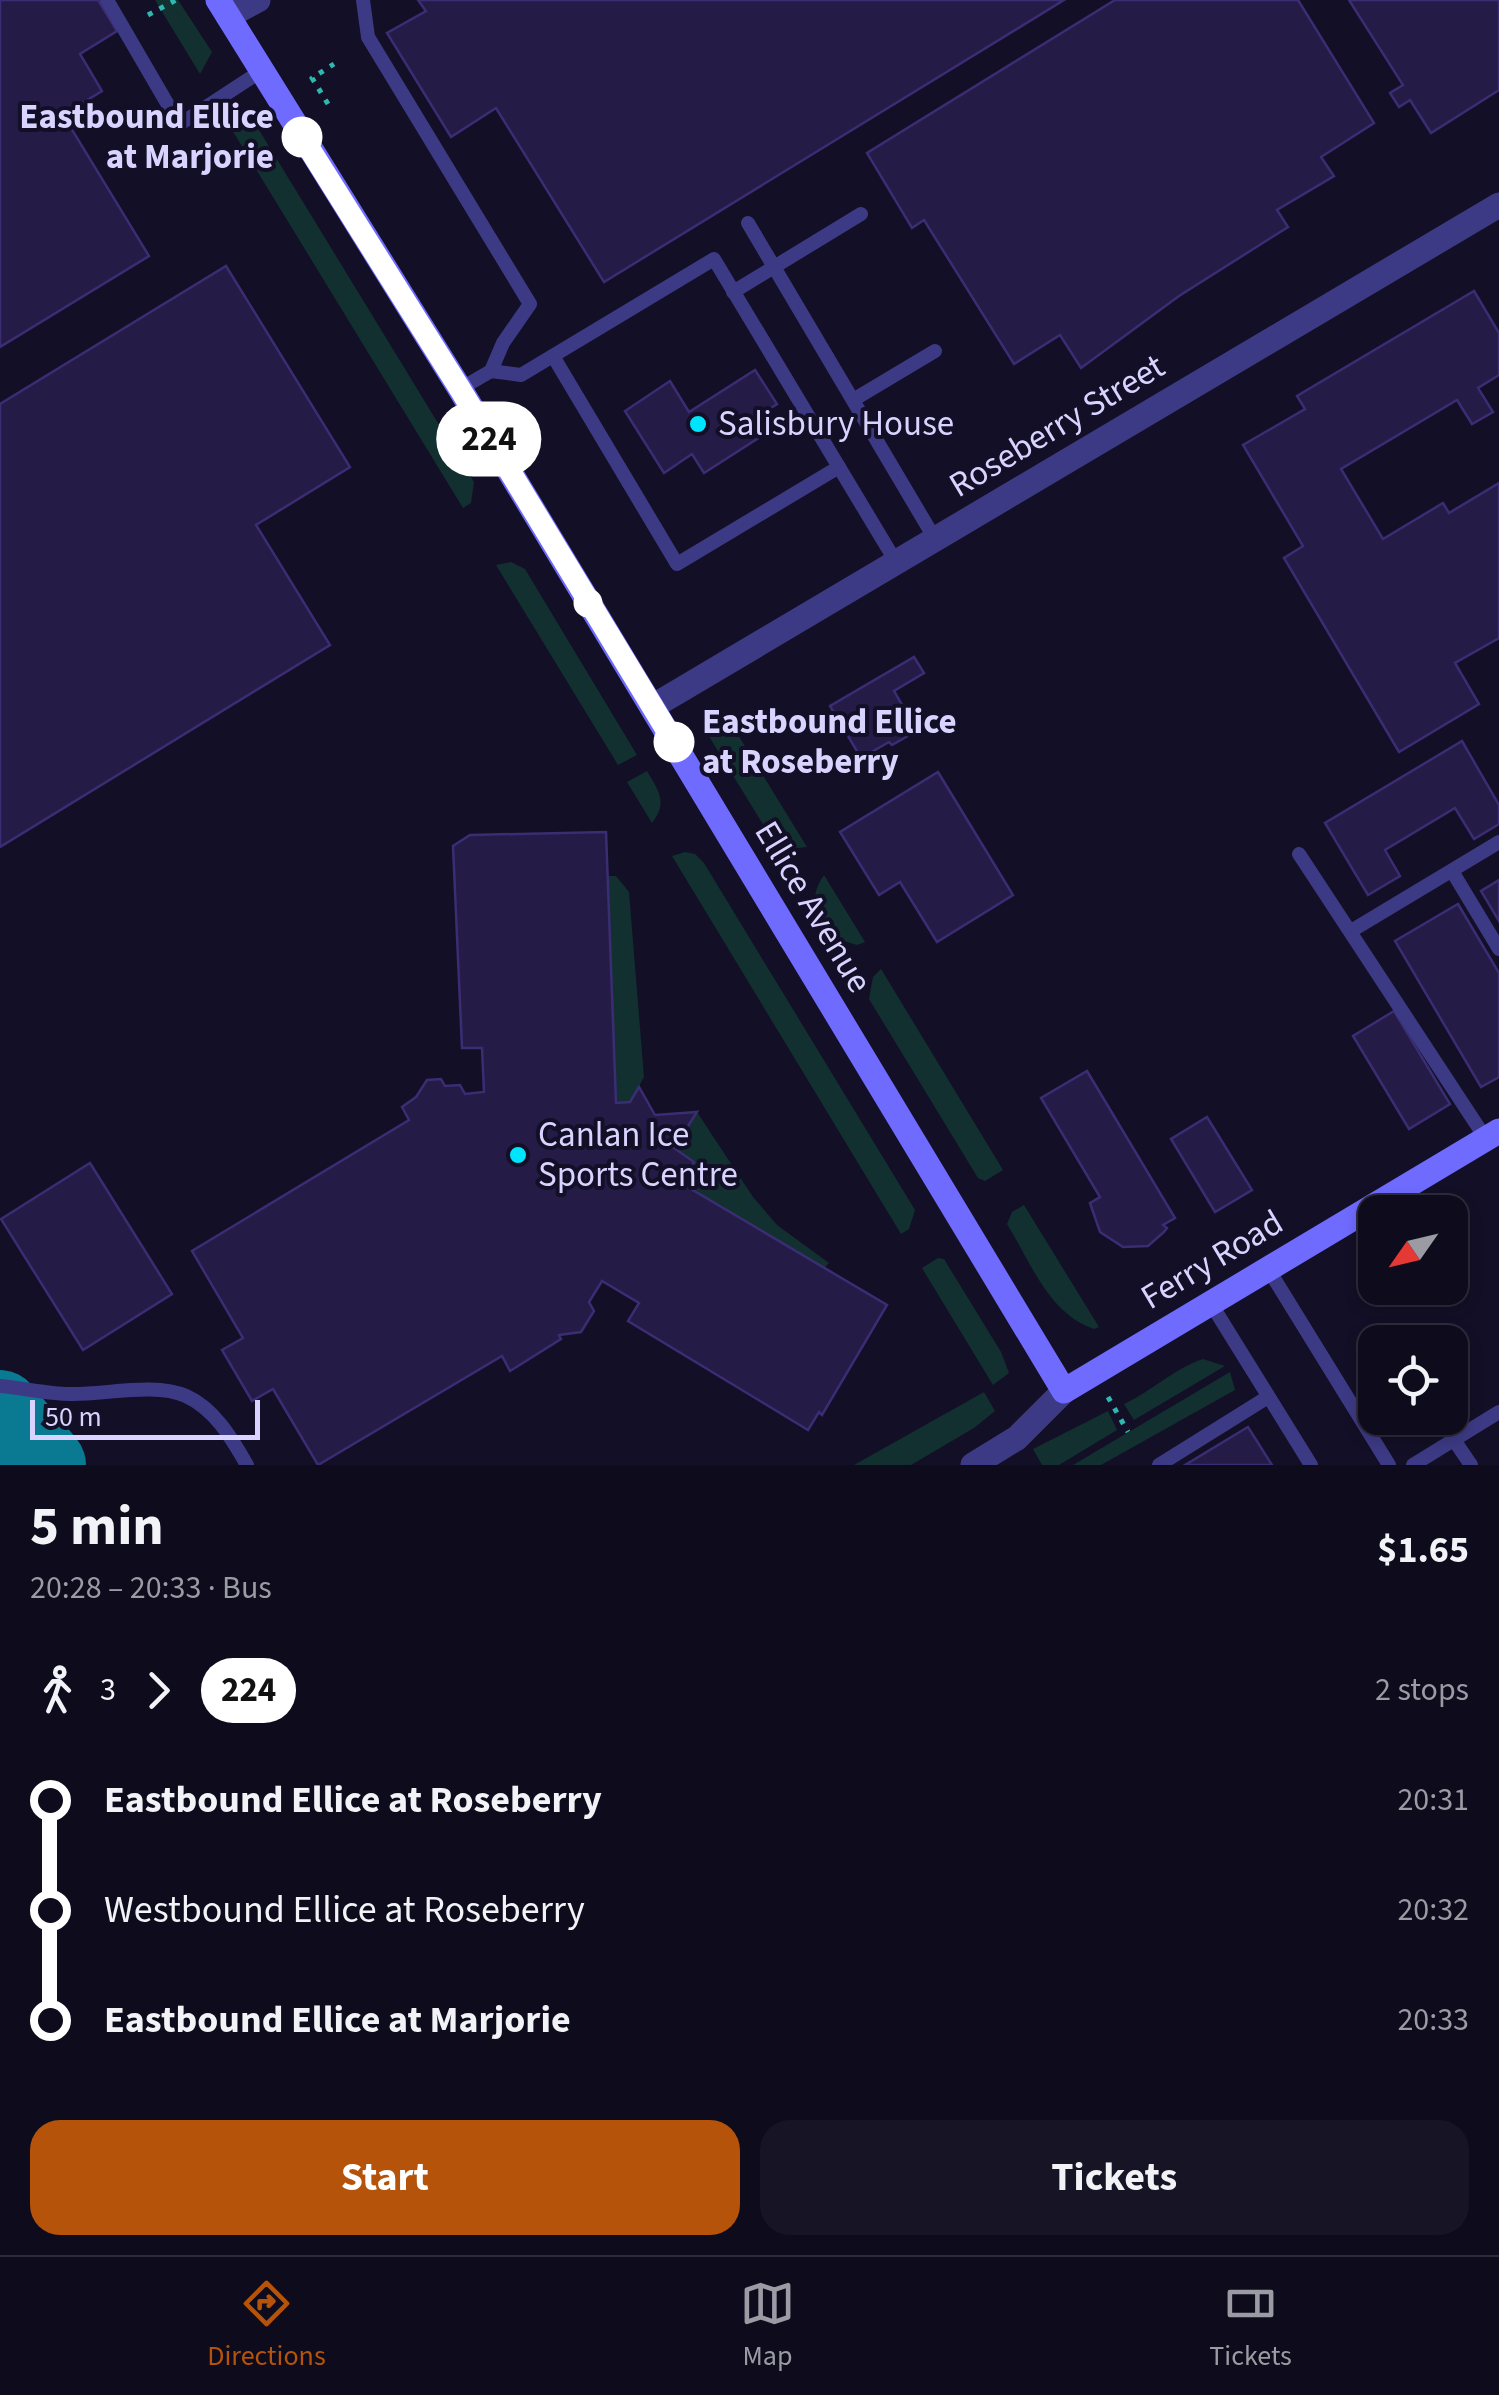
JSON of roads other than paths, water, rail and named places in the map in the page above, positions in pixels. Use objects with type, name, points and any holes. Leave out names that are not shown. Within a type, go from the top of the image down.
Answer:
[{"type":"main road","name":"Ellice Avenue","points":[[223,8],[460,389],[1064,1391]]},
{"type":"main road","name":"Ferry Road","points":[[1064,1391],[1492,1135]]},
{"type":"street","points":[[223,8],[258,0]]},
{"type":"street","name":"Roseberry Street","points":[[652,707],[1499,205]]},
{"type":"street","name":"Ferry Road","points":[[974,1465],[1017,1438],[1064,1391]]},
{"type":"lane","points":[[107,0],[171,110],[183,122],[261,70]]},
{"type":"lane","points":[[363,0],[368,36],[530,304],[503,343],[491,372]]},
{"type":"lane","points":[[733,292],[861,214]]},
{"type":"lane","points":[[748,223],[935,539]]},
{"type":"lane","points":[[460,389],[491,372],[522,375],[714,260],[896,562]]},
{"type":"lane","points":[[852,400],[935,351]]},
{"type":"lane","points":[[553,356],[677,564],[839,468]]},
{"type":"lane","points":[[1350,932],[1499,842]]},
{"type":"lane","points":[[1299,854],[1492,1135]]},
{"type":"lane","points":[[1452,871],[1499,949]]},
{"type":"lane","points":[[1267,1267],[1389,1465]]},
{"type":"lane","points":[[1210,1302],[1311,1465]]},
{"type":"lane","points":[[0,1386],[70,1394],[145,1390],[187,1396],[226,1430],[247,1465]]},
{"type":"lane","points":[[1158,1465],[1268,1397]]},
{"type":"lane","points":[[1413,1465],[1499,1412]]},
{"type":"lane","points":[[1454,1440],[1471,1465]]},
{"type":"place","name":"Eastbound Ellice at Marjorie","points":[[302,137]]},
{"type":"place","name":"Salisbury House","points":[[698,424]]},
{"type":"place","name":"Eastbound Ellice at Roseberry","points":[[674,742]]},
{"type":"place","name":"Canlan Ice Sports Centre","points":[[518,1155]]}]
